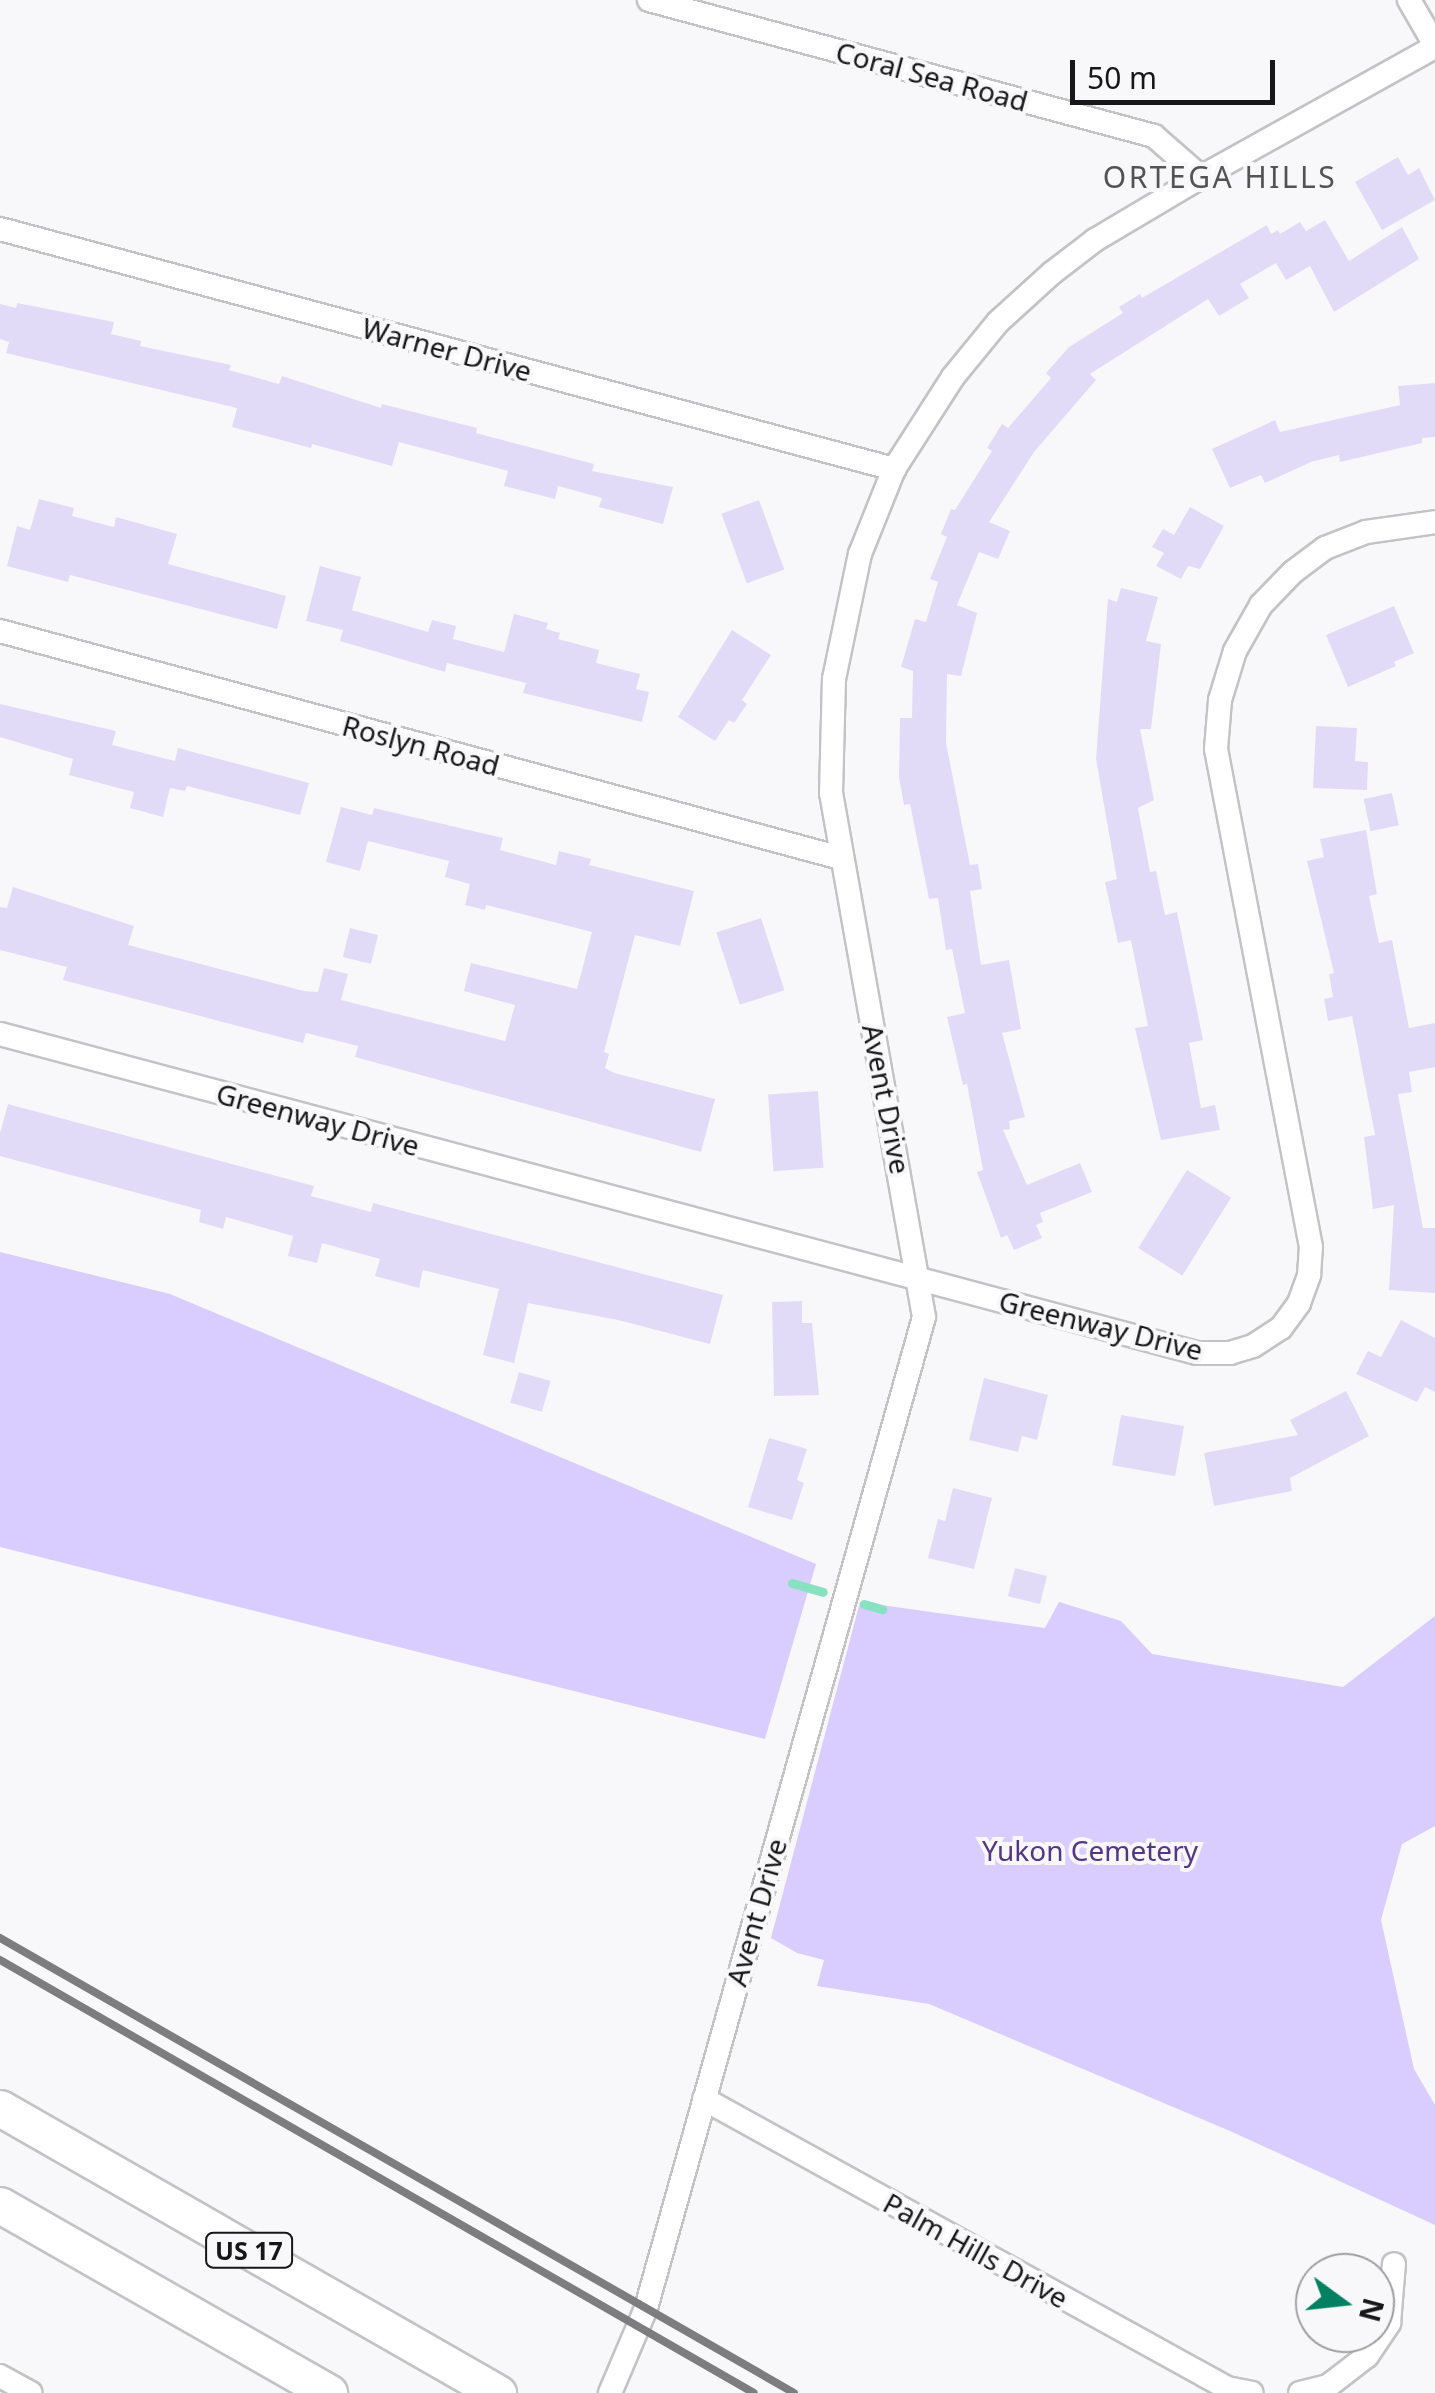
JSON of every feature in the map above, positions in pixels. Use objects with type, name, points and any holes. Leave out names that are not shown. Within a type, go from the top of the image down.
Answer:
[{"type":"highway","name":"US 17","points":[[0,2108],[498,2393]]},
{"type":"highway","points":[[0,2204],[328,2393]]},
{"type":"street","name":"Coral Sea Road","points":[[649,0],[1154,136],[1201,177]]},
{"type":"street","points":[[1409,0],[1435,46]]},
{"type":"street","name":"Avent Drive","points":[[610,2393],[646,2308],[924,1316],[832,793],[834,679],[860,554],[894,469],[953,378],[998,322],[1095,240],[1435,46]]},
{"type":"street","name":"Warner Drive","points":[[0,229],[894,469]]},
{"type":"street","name":"Greenway Drive","points":[[0,1034],[1198,1353],[1230,1353],[1253,1346],[1280,1328],[1299,1303],[1309,1275],[1311,1248],[1216,749],[1220,700],[1235,651],[1261,606],[1293,572],[1325,548],[1366,532],[1435,522]]},
{"type":"street","name":"Roslyn Road","points":[[0,631],[841,858]]},
{"type":"street","name":"Palm Hills Drive","points":[[704,2099],[1226,2388],[1252,2393]]},
{"type":"street","points":[[1300,2393],[1328,2386],[1369,2353]]},
{"type":"street","points":[[0,2376],[30,2393]]},
{"type":"green space","points":[[0,1252],[170,1294],[816,1564],[765,1739],[0,1547]]},
{"type":"green space","name":"Yukon Cemetery","points":[[860,1602],[1045,1628],[1059,1602],[1121,1621],[1152,1654],[1343,1687],[1435,1616],[1435,1826],[1402,1844],[1381,1920],[1414,2069],[1435,2105],[1435,2225],[1230,2131],[929,2004],[817,1986],[824,1960],[797,1953],[771,1938]]},
{"type":"building","points":[[1398,157],[1408,175],[1419,168],[1435,200],[1382,230],[1355,182]]},
{"type":"building","points":[[1325,220],[1349,261],[1402,227],[1419,259],[1334,312],[1310,266],[1286,280],[1276,263],[1240,284],[1249,298],[1219,316],[1208,299],[1090,374],[1096,380],[1034,452],[989,522],[1010,531],[998,559],[979,552],[957,605],[977,613],[961,676],[947,674],[946,743],[970,865],[978,864],[982,889],[970,891],[981,965],[1009,960],[1021,1029],[1002,1033],[1025,1117],[1009,1121],[1010,1129],[1003,1130],[1027,1185],[1080,1163],[1092,1192],[1040,1213],[1043,1222],[1036,1225],[1042,1238],[1014,1250],[1007,1235],[1001,1238],[977,1172],[983,1170],[967,1084],[963,1085],[947,1017],[965,1013],[952,949],[946,950],[938,898],[929,899],[910,804],[904,805],[899,777],[900,718],[912,718],[913,671],[901,667],[915,619],[926,622],[938,582],[930,579],[947,537],[941,534],[951,509],[955,510],[992,451],[987,448],[1002,424],[1008,428],[1051,378],[1046,373],[1069,347],[1123,313],[1119,307],[1140,294],[1142,298],[1267,225],[1271,234],[1278,230],[1280,234],[1300,222],[1306,231]]},
{"type":"building","points":[[17,303],[114,322],[111,334],[141,341],[140,346],[231,365],[229,370],[279,384],[282,376],[381,408],[382,404],[477,428],[476,433],[594,464],[592,471],[673,487],[663,524],[599,507],[602,498],[558,486],[555,499],[504,486],[508,471],[399,442],[392,466],[312,444],[311,448],[232,427],[237,408],[6,353],[9,342],[0,339],[0,304],[16,308]]},
{"type":"building","points":[[1435,383],[1435,437],[1422,438],[1422,443],[1340,462],[1339,455],[1311,462],[1265,483],[1261,475],[1230,488],[1212,449],[1275,420],[1280,432],[1400,405],[1398,386]]},
{"type":"building","points":[[39,499],[74,508],[72,516],[114,527],[116,517],[177,534],[168,564],[286,596],[277,629],[70,575],[68,582],[7,566],[17,526],[30,530]]},
{"type":"building","points":[[759,500],[784,570],[747,583],[721,514]]},
{"type":"building","points":[[1190,507],[1224,526],[1200,569],[1188,566],[1181,579],[1156,566],[1164,553],[1152,547],[1163,529],[1174,535]]},
{"type":"building","points":[[320,566],[361,577],[352,610],[428,632],[432,620],[456,626],[453,639],[504,652],[514,614],[548,623],[546,629],[560,633],[558,639],[599,650],[596,663],[640,674],[636,689],[649,692],[642,722],[523,693],[526,683],[447,663],[445,672],[340,641],[343,630],[306,621]]},
{"type":"building","points":[[1121,588],[1158,597],[1146,641],[1161,644],[1151,729],[1140,729],[1154,800],[1138,808],[1150,872],[1156,871],[1165,915],[1177,912],[1203,1040],[1189,1043],[1201,1108],[1215,1105],[1220,1130],[1161,1140],[1135,1028],[1148,1026],[1131,940],[1118,943],[1105,882],[1117,879],[1096,759],[1108,599],[1117,602]]},
{"type":"building","points":[[1394,606],[1414,653],[1394,662],[1396,666],[1348,687],[1326,635]]},
{"type":"building","points":[[732,630],[771,655],[742,700],[747,704],[734,723],[729,720],[715,741],[678,717]]},
{"type":"building","points":[[0,704],[116,731],[112,745],[175,761],[178,748],[309,783],[300,815],[187,786],[185,791],[170,788],[163,817],[130,808],[134,792],[69,775],[73,759],[0,737]]},
{"type":"building","points":[[1316,726],[1357,728],[1355,761],[1368,762],[1367,790],[1313,788]]},
{"type":"building","points":[[1392,793],[1399,825],[1370,831],[1364,799]]},
{"type":"building","points":[[341,807],[372,815],[374,808],[503,838],[500,850],[556,865],[559,851],[591,859],[589,865],[694,891],[680,946],[635,935],[604,1052],[609,1054],[605,1068],[614,1073],[715,1099],[701,1152],[355,1057],[358,1046],[306,1033],[303,1043],[63,980],[67,967],[0,950],[0,907],[7,908],[13,887],[134,926],[128,945],[304,991],[318,992],[324,968],[348,974],[341,1000],[505,1041],[515,1005],[464,991],[471,963],[577,989],[592,932],[486,905],[485,910],[465,905],[470,884],[445,877],[449,861],[368,841],[360,871],[326,862]]},
{"type":"building","points":[[1366,830],[1377,894],[1369,896],[1379,943],[1392,940],[1409,1028],[1435,1023],[1435,1067],[1409,1072],[1412,1092],[1398,1094],[1423,1228],[1435,1228],[1435,1293],[1389,1290],[1394,1205],[1373,1209],[1364,1137],[1375,1135],[1352,1016],[1328,1021],[1324,999],[1333,997],[1329,974],[1334,973],[1307,861],[1324,857],[1320,839]]},
{"type":"building","points":[[761,918],[784,990],[740,1005],[716,933]]},
{"type":"building","points":[[350,928],[378,935],[371,964],[343,957]]},
{"type":"building","points":[[818,1091],[823,1168],[773,1171],[768,1094]]},
{"type":"building","points":[[8,1104],[314,1186],[311,1196],[371,1212],[373,1203],[723,1295],[710,1344],[618,1320],[528,1303],[514,1363],[483,1355],[499,1289],[423,1270],[419,1288],[375,1276],[380,1259],[322,1243],[317,1263],[288,1256],[293,1236],[226,1217],[223,1229],[199,1222],[201,1210],[0,1156],[0,1133]]},
{"type":"building","points":[[1187,1170],[1231,1198],[1182,1276],[1138,1248]]},
{"type":"building","points":[[802,1301],[802,1323],[812,1323],[819,1395],[774,1396],[772,1302]]},
{"type":"building","points":[[1401,1320],[1435,1338],[1435,1392],[1425,1387],[1417,1402],[1356,1374],[1368,1351],[1381,1357]]},
{"type":"building","points":[[519,1372],[551,1381],[542,1412],[510,1403]]},
{"type":"building","points":[[984,1378],[1048,1395],[1037,1440],[1022,1436],[1018,1452],[969,1440]]},
{"type":"building","points":[[1346,1391],[1369,1436],[1290,1478],[1292,1491],[1214,1506],[1204,1453],[1298,1435],[1290,1420]]},
{"type":"building","points":[[1121,1415],[1184,1426],[1175,1476],[1112,1465]]},
{"type":"building","points":[[769,1438],[807,1449],[797,1480],[804,1483],[792,1520],[748,1507]]},
{"type":"building","points":[[953,1488],[992,1498],[974,1569],[928,1558],[938,1519],[945,1521]]},
{"type":"building","points":[[1015,1568],[1047,1576],[1040,1604],[1008,1596]]},
{"type":"waterway","points":[[792,1583],[823,1592]]},
{"type":"waterway","points":[[864,1604],[882,1609]]},
{"type":"railway","points":[[0,1938],[794,2393]]},
{"type":"railway","points":[[0,1960],[754,2393]]},
{"type":"district","name":"ORTEGA HILLS","points":[[1220,177]]}]
